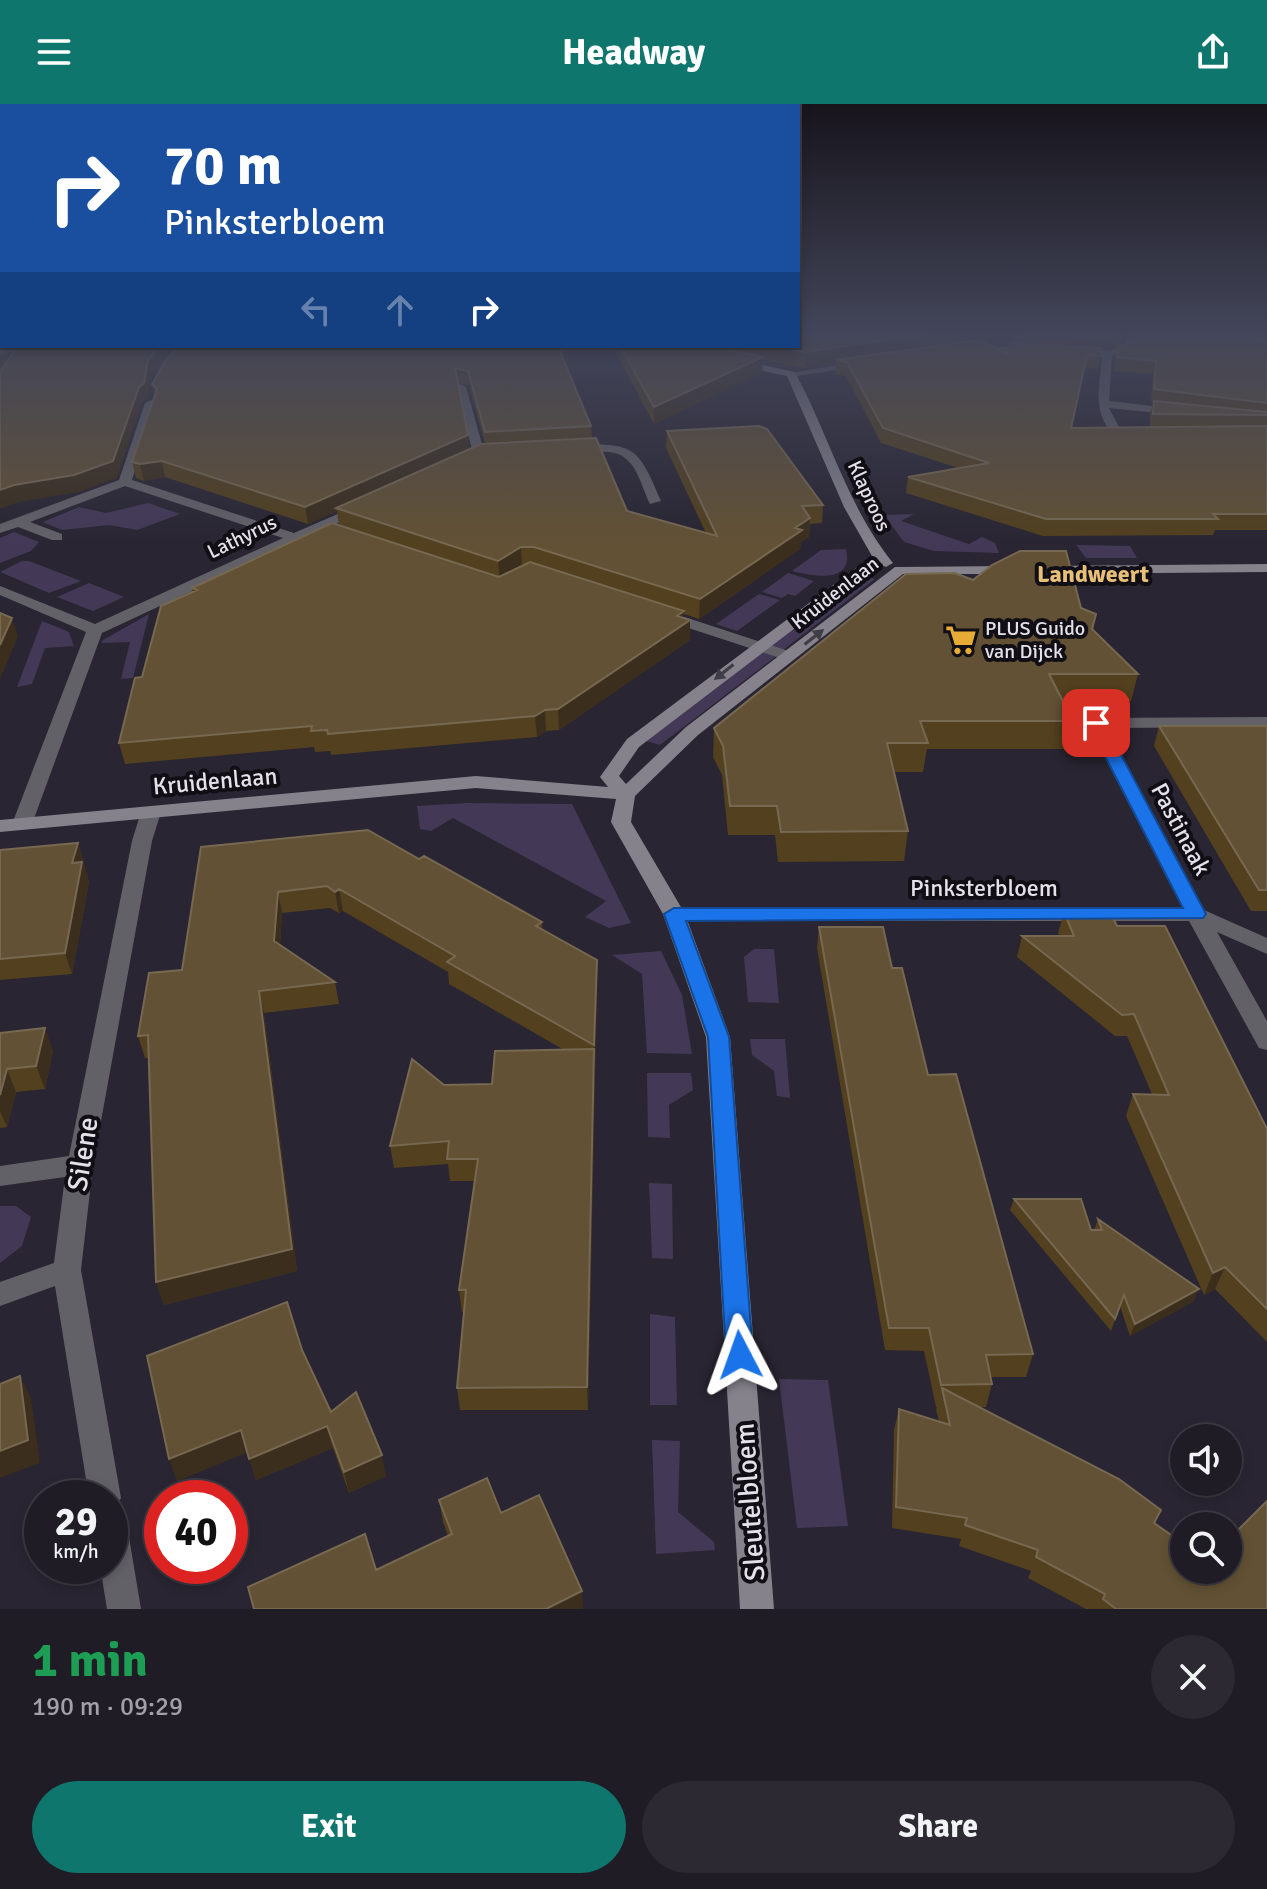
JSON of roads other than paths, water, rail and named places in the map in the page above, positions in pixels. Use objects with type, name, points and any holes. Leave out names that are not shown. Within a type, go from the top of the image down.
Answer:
[{"type":"street","points":[[0,529],[125,482],[151,404]]},
{"type":"street","points":[[452,468],[485,455],[467,404]]},
{"type":"street","name":"Klaproos","points":[[805,404],[877,559],[900,570]]},
{"type":"street","points":[[1101,404],[1106,423],[1118,434],[1148,434]]},
{"type":"street","points":[[1103,404],[1191,413]]},
{"type":"street","points":[[556,450],[613,447],[630,451],[636,457],[655,501]]},
{"type":"street","name":"Lathyrus","points":[[125,482],[295,538]]},
{"type":"street","points":[[295,538],[369,506]]},
{"type":"street","points":[[18,522],[57,537]]},
{"type":"street","points":[[319,528],[345,537]]},
{"type":"street","name":"Lathyrus","points":[[95,630],[295,538]]},
{"type":"street","name":"Kruidenlaan","points":[[626,794],[609,777],[633,743],[877,559]]},
{"type":"street","name":"Kruidenlaan","points":[[0,826],[476,782],[626,794],[692,731],[900,570],[1267,568]]},
{"type":"street","points":[[0,590],[95,630],[22,824]]},
{"type":"street","points":[[650,611],[789,656]]},
{"type":"street","name":"Pastinaak","points":[[1267,722],[1096,723],[1196,914],[1267,947]]},
{"type":"street","name":"Sleutelbloem","points":[[626,794],[621,822],[674,914],[718,1037],[757,1609]]},
{"type":"street","name":"Silene","points":[[102,1480],[67,1270],[80,1165],[142,841],[151,812]]},
{"type":"street","name":"Pinksterbloem","points":[[674,914],[1196,914]]},
{"type":"street","points":[[1196,914],[1267,1042]]},
{"type":"street","points":[[0,1176],[80,1165]]},
{"type":"street","points":[[0,1294],[67,1270]]},
{"type":"street","points":[[120,1584],[124,1609]]},
{"type":"place","name":"PLUS Guido van Dijck","points":[[961,640]]},
{"type":"district","name":"Landweert","points":[[1093,574]]}]
